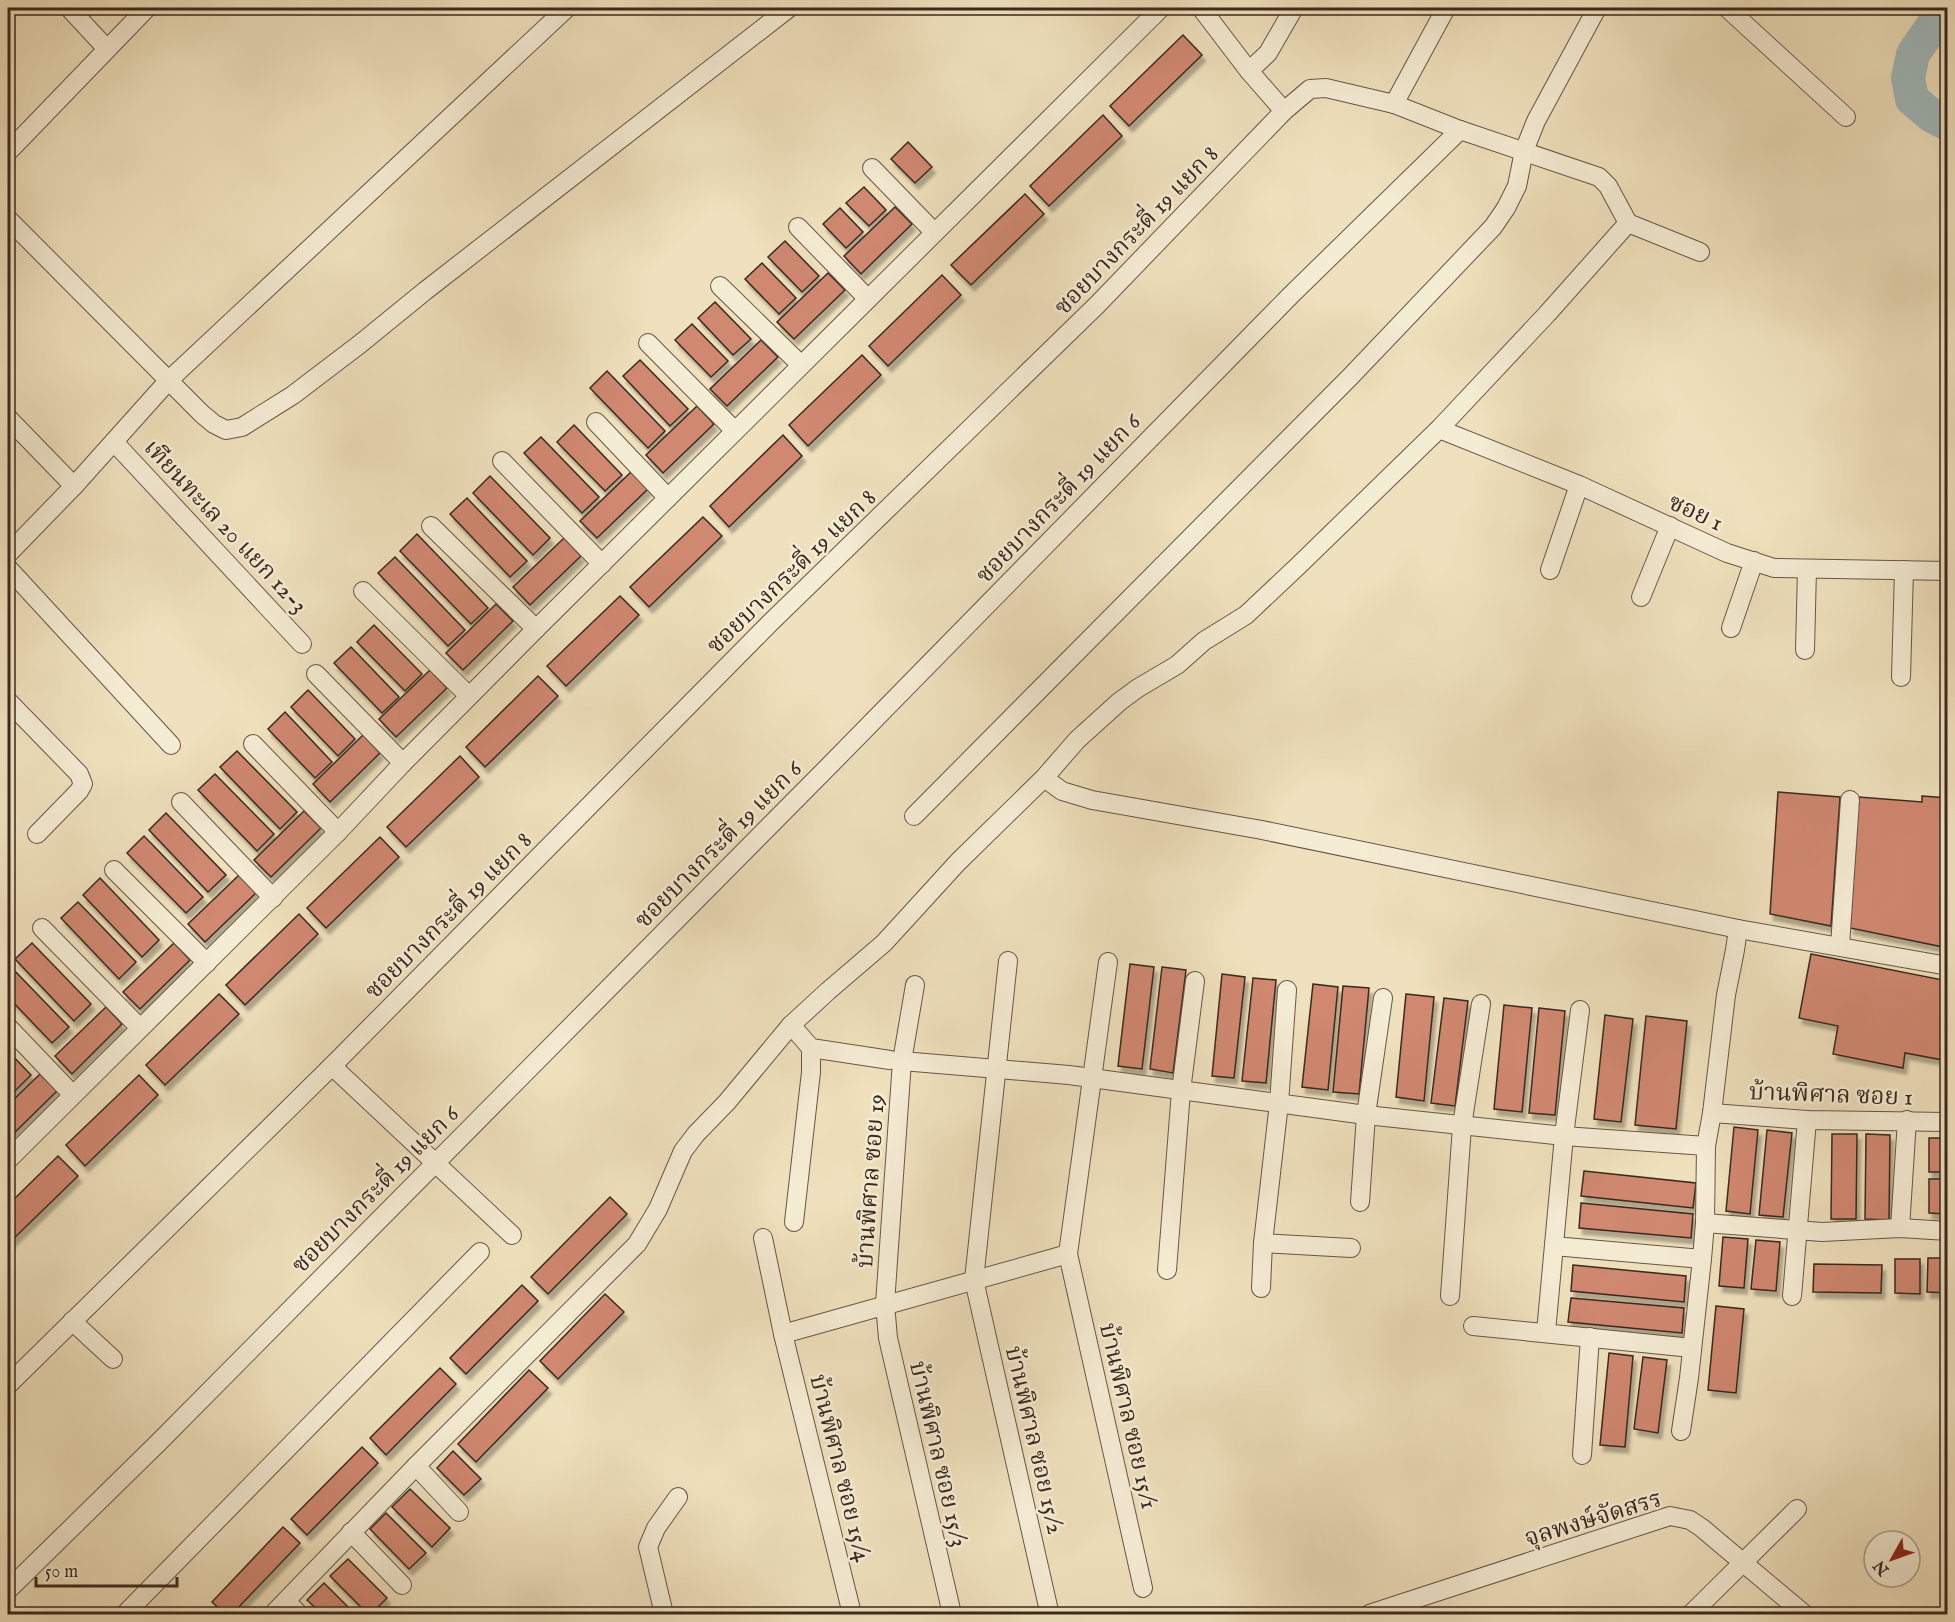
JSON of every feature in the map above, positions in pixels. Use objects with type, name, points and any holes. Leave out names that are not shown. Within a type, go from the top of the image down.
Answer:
[{"type":"street","points":[[69,8],[107,50]]},
{"type":"street","points":[[8,152],[147,8]]},
{"type":"street","points":[[8,554],[74,486],[169,380],[567,8]]},
{"type":"street","points":[[8,219],[214,424],[226,430],[242,427],[293,395],[360,344],[789,8]]},
{"type":"street","points":[[8,1160],[273,898],[536,629],[1161,8]]},
{"type":"street","points":[[1201,8],[1249,71],[1284,111]]},
{"type":"street","points":[[1249,71],[1268,53],[1294,8]]},
{"type":"street","points":[[1394,104],[1446,8]]},
{"type":"street","points":[[914,816],[1351,376],[1474,248],[1506,208],[1517,186],[1524,151],[1536,121],[1597,8]]},
{"type":"street","points":[[1727,8],[1846,117]]},
{"type":"street","name":"ซอยบางกระดี่ 19 แยก 8","points":[[332,1066],[770,623],[1097,305],[1284,111],[1310,88],[1326,88],[1394,104],[1460,130],[1599,177],[1608,186],[1628,223]]},
{"type":"street","name":"ซอยบางกระดี่ 19 แยก 6","points":[[8,1590],[158,1443],[826,770],[1291,295],[1460,130]]},
{"type":"street","points":[[873,168],[934,232]]},
{"type":"street","points":[[273,1614],[351,1532],[637,1244],[658,1209],[684,1151],[791,1025],[884,943],[958,862],[1044,778],[1077,740],[1119,702],[1177,665],[1204,641],[1246,615],[1439,429],[1547,314],[1628,223],[1700,252]]},
{"type":"street","points":[[798,226],[868,299]]},
{"type":"street","points":[[720,286],[801,365]]},
{"type":"street","points":[[648,343],[735,431]]},
{"type":"street","points":[[8,418],[74,486]]},
{"type":"street","points":[[596,422],[668,498]]},
{"type":"street","name":"ซอย 1","points":[[1439,429],[1579,485],[1727,553],[1774,568],[1947,571]]},
{"type":"street","name":"เทียนทะเล 20 แยก 12-3","points":[[114,442],[302,644]]},
{"type":"street","points":[[502,461],[602,564]]},
{"type":"street","points":[[1550,570],[1579,485]]},
{"type":"street","points":[[431,526],[536,629]]},
{"type":"street","points":[[1641,597],[1670,526]]},
{"type":"street","points":[[1731,628],[1754,561]]},
{"type":"street","points":[[8,568],[171,745]]},
{"type":"street","points":[[1805,650],[1807,568]]},
{"type":"street","points":[[1901,677],[1904,570]]},
{"type":"street","points":[[363,591],[469,696]]},
{"type":"street","points":[[316,674],[403,763]]},
{"type":"street","points":[[8,701],[79,774],[84,784],[37,834]]},
{"type":"street","points":[[253,744],[338,832]]},
{"type":"street","points":[[1044,778],[1062,791],[1092,800],[1273,833],[1738,929],[1947,966]]},
{"type":"street","points":[[1840,946],[1850,800]]},
{"type":"street","points":[[181,802],[273,898]]},
{"type":"street","points":[[114,870],[207,963]]},
{"type":"street","points":[[42,928],[140,1028]]},
{"type":"street","points":[[1681,1431],[1702,1259],[1706,1146],[1713,1113],[1723,1016],[1738,929]]},
{"type":"street","name":"บ้านพิศาล ซอย 15/2","points":[[1008,961],[974,1280],[1049,1611]]},
{"type":"street","points":[[783,1334],[1068,1254],[1108,962]]},
{"type":"street","points":[[1167,1270],[1180,1091],[1195,981]]},
{"type":"street","name":"บ้านพิศาล ซอย 19","points":[[885,1304],[896,1060],[915,985]]},
{"type":"street","points":[[1261,1288],[1263,1242],[1279,1103],[1287,990]]},
{"type":"street","points":[[1360,1202],[1366,1115],[1383,998]]},
{"type":"street","points":[[1450,1296],[1462,1126],[1481,1004]]},
{"type":"street","points":[[1546,1332],[1564,1136],[1580,1010]]},
{"type":"street","points":[[791,1025],[811,1048],[896,1060],[997,1067],[1462,1126],[1706,1146]]},
{"type":"street","points":[[8,1027],[73,1095]]},
{"type":"street","points":[[794,1222],[811,1072],[811,1048]]},
{"type":"street","points":[[8,1385],[332,1066],[512,1235]]},
{"type":"street","name":"บ้านพิศาล ซอย 1","points":[[1713,1113],[1807,1120],[1947,1122]]},
{"type":"street","points":[[1792,1296],[1807,1120]]},
{"type":"street","points":[[1900,1228],[1907,1120]]},
{"type":"street","points":[[1705,1223],[1822,1232],[1900,1228],[1947,1231]]},
{"type":"street","name":"บ้านพิศาล ซอย 15/4","points":[[763,1238],[783,1334],[852,1614]]},
{"type":"street","points":[[1263,1242],[1351,1248]]},
{"type":"street","points":[[1554,1246],[1702,1259]]},
{"type":"street","points":[[124,1614],[480,1252]]},
{"type":"street","name":"บ้านพิศาล ซอย 15/1","points":[[1068,1254],[1143,1588]]},
{"type":"street","name":"บ้านพิศาล ซอย 15/3","points":[[885,1304],[888,1338],[952,1614]]},
{"type":"street","points":[[72,1321],[113,1359]]},
{"type":"street","points":[[1473,1326],[1692,1348]]},
{"type":"street","points":[[1582,1455],[1590,1337]]},
{"type":"street","points":[[416,1466],[459,1512]]},
{"type":"street","points":[[664,1614],[648,1547],[656,1528],[678,1497]]},
{"type":"street","points":[[1691,1614],[1797,1509]]},
{"type":"street","name":"จุลพงษ์จัดสรร","points":[[1369,1614],[1670,1516],[1690,1520],[1804,1614]]},
{"type":"street","points":[[351,1532],[402,1586]]},
{"type":"street","points":[[286,1601],[299,1614]]},
{"type":"building","points":[[1183,35],[1202,55],[1129,126],[1110,106]]},
{"type":"building","points":[[1103,115],[1122,136],[1049,206],[1030,186]]},
{"type":"building","points":[[908,142],[932,167],[915,183],[891,159]]},
{"type":"building","points":[[864,187],[886,210],[869,226],[846,203]]},
{"type":"building","points":[[1025,194],[1044,214],[971,285],[951,265]]},
{"type":"building","points":[[895,207],[912,224],[861,274],[844,256]]},
{"type":"building","points":[[840,208],[863,232],[846,248],[823,224]]},
{"type":"building","points":[[785,241],[819,276],[802,292],[768,257]]},
{"type":"building","points":[[762,263],[796,298],[779,314],[745,279]]},
{"type":"building","points":[[828,273],[845,290],[794,339],[777,322]]},
{"type":"building","points":[[942,275],[961,295],[888,366],[869,346]]},
{"type":"building","points":[[715,302],[751,339],[733,355],[698,318]]},
{"type":"building","points":[[692,324],[728,361],[711,377],[675,340]]},
{"type":"building","points":[[761,340],[778,357],[727,406],[710,389]]},
{"type":"building","points":[[862,355],[881,375],[808,446],[789,425]]},
{"type":"building","points":[[640,360],[688,409],[670,426],[623,376]]},
{"type":"building","points":[[607,371],[665,431],[648,448],[590,388]]},
{"type":"building","points":[[697,406],[714,424],[663,473],[646,455]]},
{"type":"building","points":[[574,425],[622,475],[605,491],[557,442]]},
{"type":"building","points":[[783,435],[802,456],[729,527],[710,506]]},
{"type":"building","points":[[541,437],[599,497],[582,513],[524,453]]},
{"type":"building","points":[[631,472],[648,489],[597,538],[580,521]]},
{"type":"building","points":[[490,476],[550,538],[533,555],[473,493]]},
{"type":"building","points":[[467,498],[527,561],[510,577],[450,514]]},
{"type":"building","points":[[703,517],[722,536],[649,607],[630,587]]},
{"type":"building","points":[[417,534],[488,608],[471,624],[400,551]]},
{"type":"building","points":[[564,538],[581,556],[530,605],[513,587]]},
{"type":"building","points":[[395,557],[465,630],[448,646],[378,573]]},
{"type":"building","points":[[620,596],[639,615],[566,686],[547,666]]},
{"type":"building","points":[[496,604],[513,621],[463,670],[446,653]]},
{"type":"building","points":[[374,625],[422,674],[405,691],[357,642]]},
{"type":"building","points":[[351,647],[399,697],[382,713],[334,663]]},
{"type":"building","points":[[430,670],[447,688],[396,737],[379,719]]},
{"type":"building","points":[[538,676],[558,696],[485,767],[466,747]]},
{"type":"building","points":[[308,690],[355,739],[338,756],[291,707]]},
{"type":"building","points":[[285,712],[332,762],[315,778],[268,729]]},
{"type":"building","points":[[363,735],[380,753],[330,802],[313,784]]},
{"type":"building","points":[[237,751],[297,812],[280,829],[220,767]]},
{"type":"building","points":[[460,756],[479,777],[406,847],[387,827]]},
{"type":"building","points":[[215,774],[274,834],[257,851],[198,790]]},
{"type":"building","points":[[1778,792],[1840,797],[1831,926],[1770,914]]},
{"type":"building","points":[[1922,796],[1948,798],[1948,948],[1850,928],[1859,797],[1922,802]]},
{"type":"building","points":[[304,811],[321,828],[271,877],[254,860]]},
{"type":"building","points":[[166,813],[226,875],[208,892],[149,830]]},
{"type":"building","points":[[144,836],[203,897],[186,913],[127,853]]},
{"type":"building","points":[[380,837],[399,857],[326,928],[307,908]]},
{"type":"building","points":[[239,875],[256,893],[205,942],[188,924]]},
{"type":"building","points":[[100,878],[159,940],[142,957],[83,895]]},
{"type":"building","points":[[78,902],[136,962],[119,979],[61,918]]},
{"type":"building","points":[[299,914],[318,934],[245,1005],[226,985]]},
{"type":"building","points":[[32,943],[91,1004],[74,1021],[15,959]]},
{"type":"building","points":[[174,943],[190,960],[140,1009],[123,992]]},
{"type":"building","points":[[1811,954],[1948,981],[1948,1061],[1905,1053],[1903,1068],[1833,1054],[1838,1026],[1799,1018]]},
{"type":"building","points":[[1130,964],[1154,967],[1142,1069],[1118,1066]]},
{"type":"building","points":[[10,966],[69,1027],[52,1043],[8,997],[8,968]]},
{"type":"building","points":[[1162,967],[1186,970],[1173,1073],[1150,1069]]},
{"type":"building","points":[[1222,974],[1245,977],[1234,1078],[1212,1076]]},
{"type":"building","points":[[1253,978],[1276,980],[1266,1083],[1242,1081]]},
{"type":"building","points":[[1313,984],[1338,987],[1328,1090],[1302,1087]]},
{"type":"building","points":[[1343,986],[1369,988],[1359,1094],[1333,1092]]},
{"type":"building","points":[[219,994],[239,1014],[165,1085],[146,1065]]},
{"type":"building","points":[[1406,994],[1434,997],[1424,1101],[1396,1097]]},
{"type":"building","points":[[1444,998],[1468,1001],[1455,1106],[1431,1103]]},
{"type":"building","points":[[1504,1005],[1532,1008],[1522,1112],[1494,1109]]},
{"type":"building","points":[[106,1007],[122,1024],[72,1074],[55,1056]]},
{"type":"building","points":[[1539,1008],[1565,1011],[1555,1115],[1529,1113]]},
{"type":"building","points":[[1605,1015],[1633,1019],[1621,1122],[1594,1119]]},
{"type":"building","points":[[1646,1016],[1687,1021],[1676,1129],[1635,1125]]},
{"type":"building","points":[[8,1051],[31,1075],[14,1092],[8,1085]]},
{"type":"building","points":[[40,1074],[57,1091],[8,1139],[8,1105]]},
{"type":"building","points":[[139,1075],[158,1095],[85,1166],[66,1145]]},
{"type":"building","points":[[1734,1127],[1758,1130],[1750,1214],[1726,1211]]},
{"type":"building","points":[[1767,1130],[1792,1133],[1783,1217],[1759,1215]]},
{"type":"building","points":[[1832,1134],[1857,1134],[1856,1219],[1831,1219]]},
{"type":"building","points":[[1866,1134],[1890,1135],[1889,1220],[1865,1219]]},
{"type":"building","points":[[1929,1138],[1948,1138],[1948,1172],[1929,1172]]},
{"type":"building","points":[[58,1156],[78,1176],[8,1244],[8,1205]]},
{"type":"building","points":[[1584,1171],[1696,1183],[1693,1208],[1581,1196]]},
{"type":"building","points":[[1929,1179],[1948,1179],[1948,1214],[1929,1213]]},
{"type":"building","points":[[610,1197],[627,1214],[548,1294],[531,1277]]},
{"type":"building","points":[[1581,1203],[1693,1214],[1691,1238],[1579,1228]]},
{"type":"building","points":[[1723,1237],[1748,1239],[1744,1288],[1719,1286]]},
{"type":"building","points":[[1756,1240],[1780,1242],[1776,1291],[1751,1289]]},
{"type":"building","points":[[1928,1258],[1948,1258],[1948,1293],[1927,1292]]},
{"type":"building","points":[[1895,1259],[1920,1259],[1920,1294],[1895,1293]]},
{"type":"building","points":[[1814,1264],[1882,1265],[1881,1293],[1813,1292]]},
{"type":"building","points":[[1573,1265],[1686,1276],[1684,1302],[1571,1291]]},
{"type":"building","points":[[522,1285],[538,1301],[466,1374],[450,1358]]},
{"type":"building","points":[[605,1294],[624,1312],[558,1379],[540,1361]]},
{"type":"building","points":[[1571,1298],[1684,1308],[1682,1333],[1568,1322]]},
{"type":"building","points":[[1716,1306],[1744,1309],[1736,1393],[1708,1390]]},
{"type":"building","points":[[1609,1353],[1633,1356],[1625,1447],[1600,1445]]},
{"type":"building","points":[[1643,1357],[1667,1360],[1658,1433],[1634,1429]]},
{"type":"building","points":[[440,1368],[456,1384],[386,1455],[370,1438]]},
{"type":"building","points":[[529,1370],[548,1388],[476,1462],[458,1444]]},
{"type":"building","points":[[362,1447],[378,1463],[307,1535],[291,1519]]},
{"type":"building","points":[[453,1451],[481,1479],[464,1495],[437,1468]]},
{"type":"building","points":[[410,1489],[450,1528],[432,1547],[392,1507]]},
{"type":"building","points":[[386,1513],[426,1553],[409,1569],[370,1529]]},
{"type":"building","points":[[283,1527],[300,1543],[232,1614],[225,1614],[212,1602]]},
{"type":"building","points":[[348,1559],[387,1598],[371,1614],[368,1614],[330,1576]]},
{"type":"building","points":[[324,1583],[355,1614],[322,1614],[307,1600]]},
{"type":"waterway","points":[[1945,8],[1913,54],[1908,78],[1912,99],[1932,116],[1948,124]]}]
